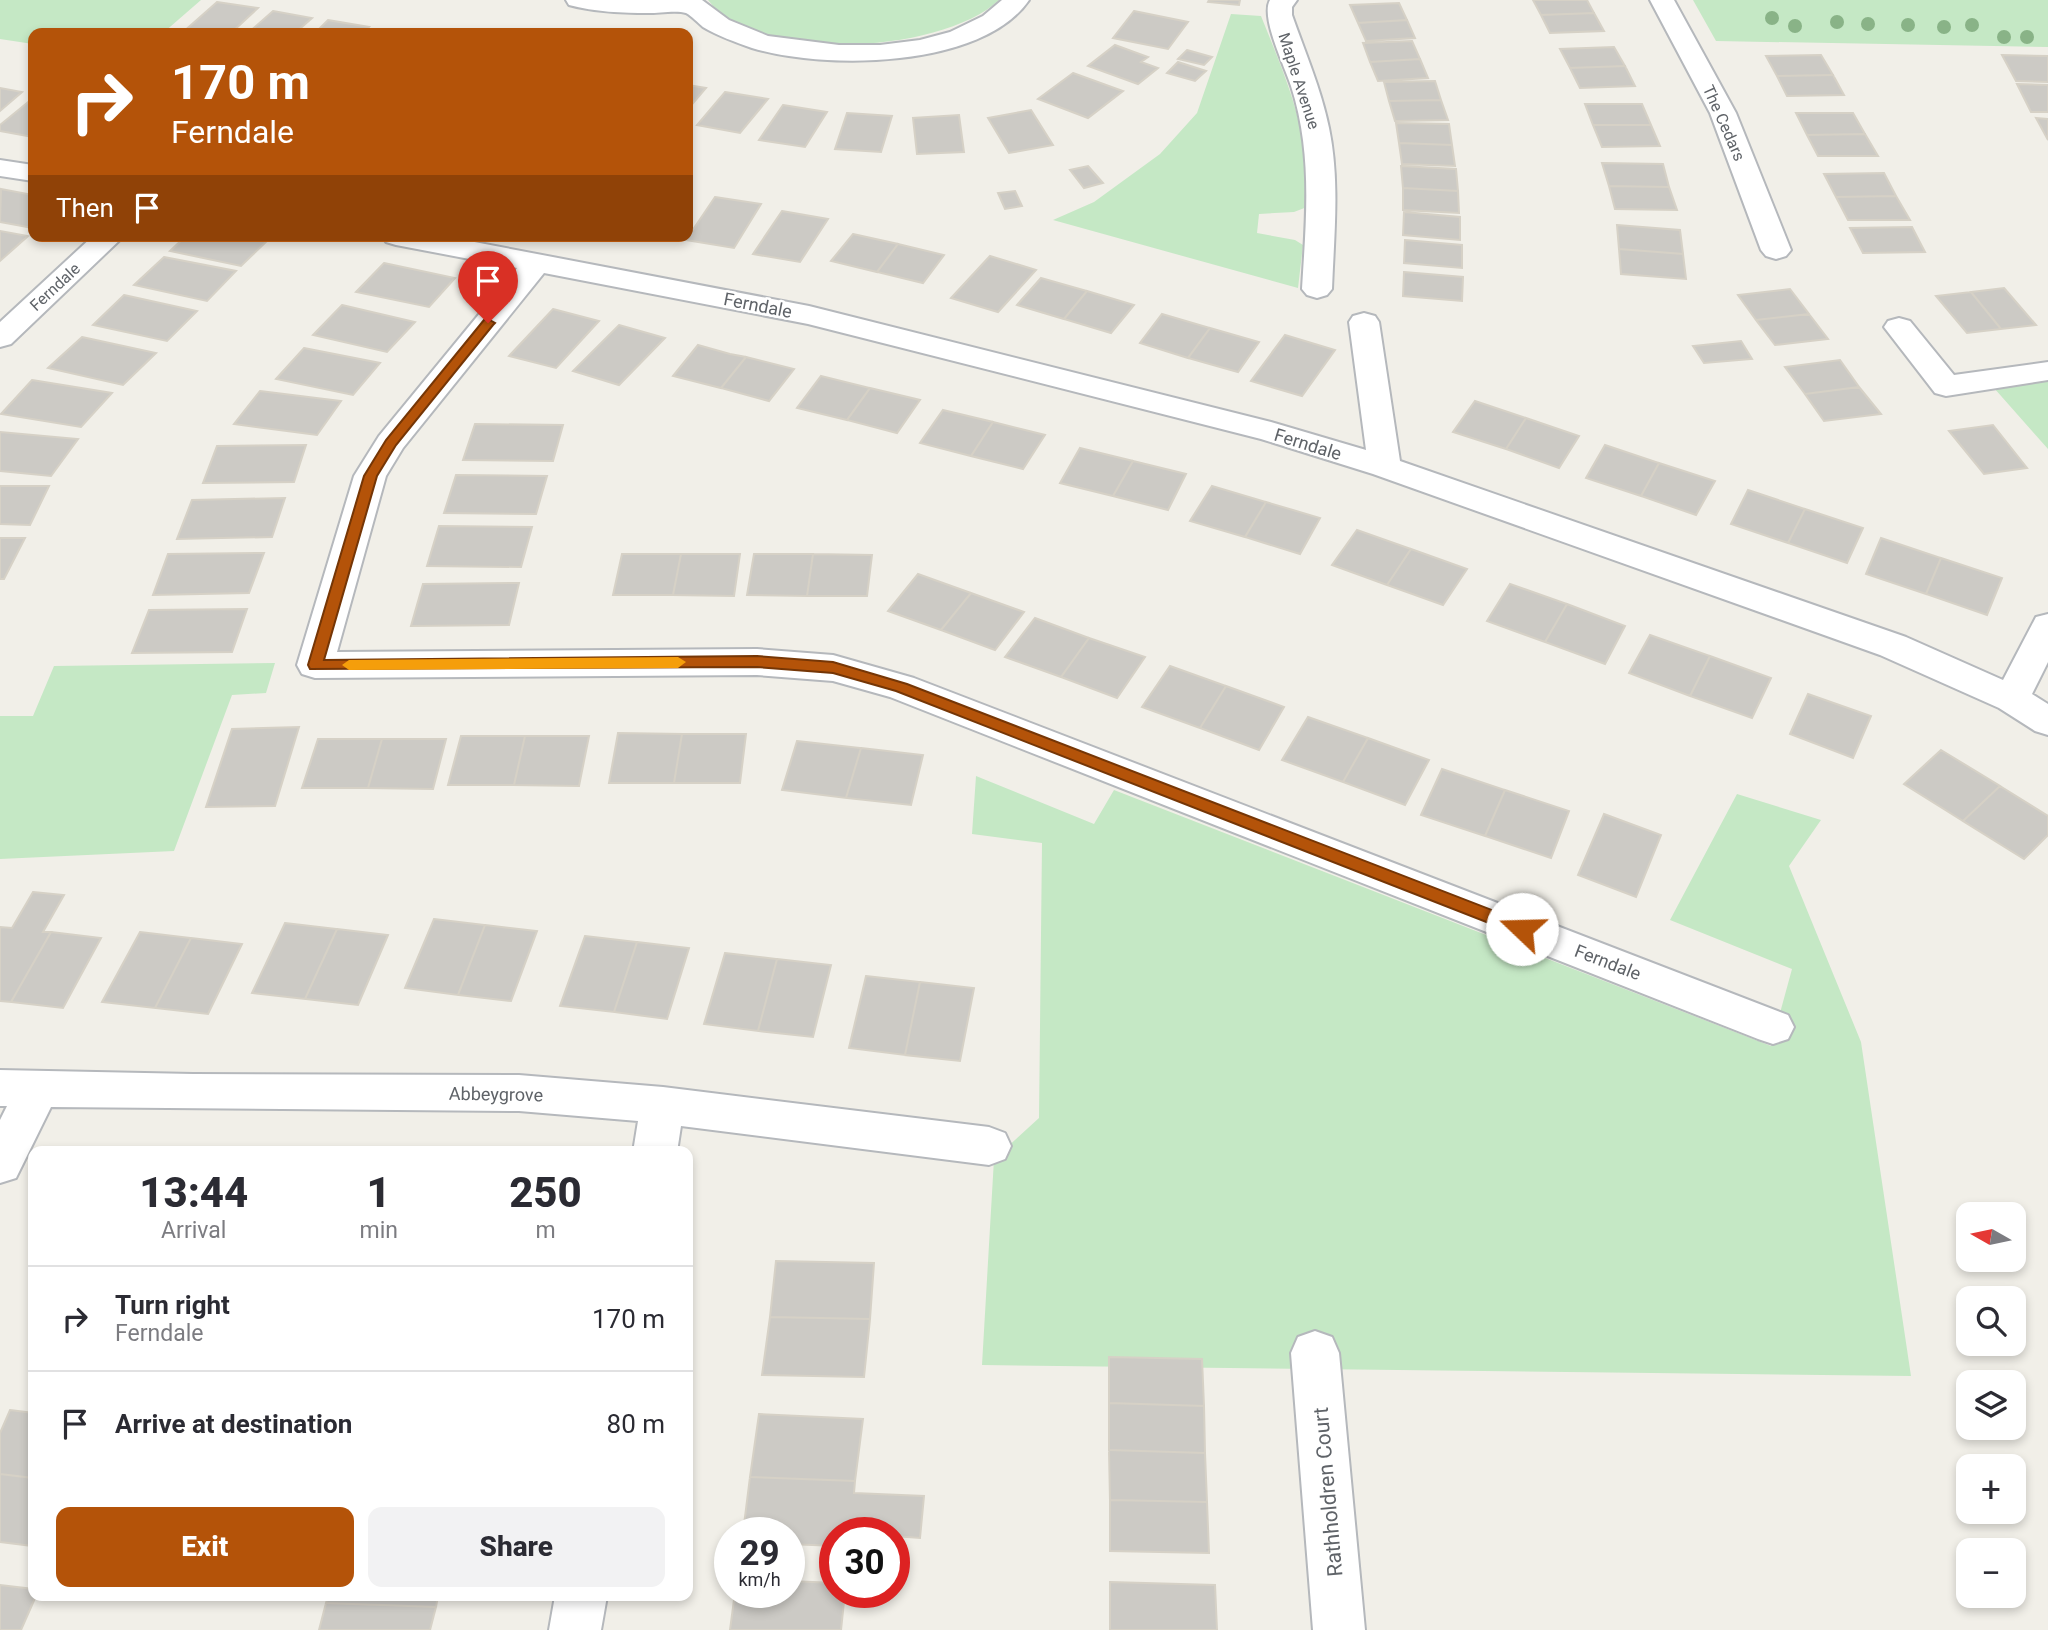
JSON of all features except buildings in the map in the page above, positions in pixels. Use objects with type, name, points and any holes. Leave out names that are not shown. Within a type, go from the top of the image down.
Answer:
[{"type":"street","points":[[578,0],[636,6],[691,3],[714,23],[752,41],[807,52],[854,54],[909,49],[950,39],[982,26],[1010,9],[1017,0]]},
{"type":"street","name":"Maple Avenue","points":[[1285,0],[1280,4],[1279,15],[1316,128],[1322,176],[1317,289]]},
{"type":"street","name":"The Cedars","points":[[1662,0],[1723,113],[1776,250]]},
{"type":"street","points":[[0,168],[28,172]]},
{"type":"street","name":"Ferndale","points":[[0,338],[104,242]]},
{"type":"street","name":"Ferndale","points":[[427,242],[809,314],[1244,425],[1384,467],[1893,646],[2012,699],[2048,722]]},
{"type":"street","name":"Ferndale","points":[[537,263],[390,443],[370,476],[315,665],[757,662],[833,667],[914,692],[1773,1027]]},
{"type":"street","points":[[1364,322],[1384,467]]},
{"type":"street","points":[[1899,327],[1946,386],[2048,371]]},
{"type":"street","points":[[2012,699],[2048,626]]},
{"type":"street","points":[[0,1164],[20,1088]]},
{"type":"street","name":"Abbeygrove","points":[[20,1088],[194,1093],[519,1093],[663,1105],[989,1146]]},
{"type":"street","points":[[656,1146],[663,1105]]},
{"type":"street","name":"Rathholdren Court","points":[[1315,1353],[1339,1630]]},
{"type":"street","points":[[575,1630],[579,1601]]},
{"type":"green space","points":[[0,0],[201,0],[169,28],[28,28],[28,43],[0,39]]},
{"type":"green space","points":[[708,0],[999,0],[973,18],[937,32],[896,40],[852,44],[808,43],[767,35],[733,21]]},
{"type":"green space","points":[[1693,0],[2048,0],[2048,47],[1716,41]]},
{"type":"green space","points":[[1231,14],[1261,16],[1288,86],[1301,132],[1307,180],[1307,207],[1294,212],[1259,214],[1257,233],[1295,240],[1303,245],[1298,288],[1053,220],[1094,202],[1160,154],[1197,113]]},
{"type":"green space","points":[[2048,380],[2048,449],[1994,388]]},
{"type":"green space","points":[[275,663],[266,693],[232,695],[174,851],[0,859],[0,716],[33,716],[54,666]]},
{"type":"green space","points":[[976,776],[1094,824],[1114,790],[1771,1046],[1792,969],[1670,920],[1737,794],[1821,820],[1789,866],[1861,1042],[1911,1376],[982,1365],[994,1159],[1039,1118],[1042,843],[972,834]]},
{"type":"slow traffic","points":[[349,665],[678,662]]},
{"type":"route","points":[[488,323],[390,443],[370,476],[315,665],[757,662],[833,667],[901,688],[1522,929]]}]
